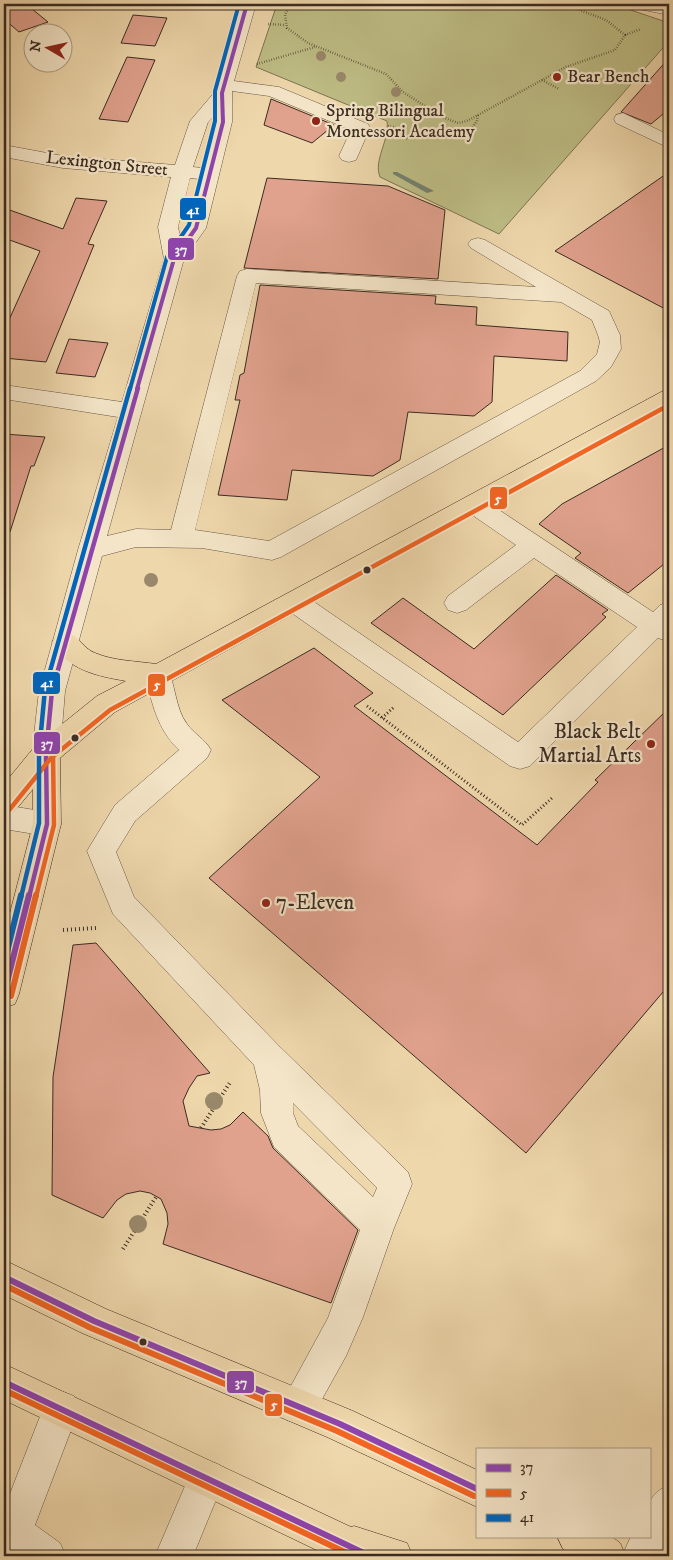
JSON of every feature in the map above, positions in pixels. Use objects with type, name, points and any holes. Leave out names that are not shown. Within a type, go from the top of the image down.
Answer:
[{"type":"main road","points":[[4,804],[46,753],[106,704],[669,397]]},
{"type":"main road","points":[[64,642],[83,659],[104,666],[158,675]]},
{"type":"main road","points":[[4,994],[47,824],[46,753]]},
{"type":"main road","points":[[4,1277],[94,1321],[340,1424],[476,1489]]},
{"type":"main road","points":[[4,1382],[354,1548],[394,1556]]},
{"type":"main road","points":[[579,1538],[607,1556]]},
{"type":"street","points":[[46,753],[52,691],[64,642],[174,259],[196,228],[223,122],[223,90],[247,4]]},
{"type":"street","points":[[640,4],[669,10]]},
{"type":"street","points":[[223,90],[273,91],[361,128],[349,156]]},
{"type":"street","points":[[174,259],[168,226],[182,172],[199,121],[223,90]]},
{"type":"street","points":[[623,119],[669,142]]},
{"type":"street","name":"Lexington Street","points":[[4,151],[63,162],[210,174]]},
{"type":"street","points":[[90,550],[136,538],[202,539],[272,551],[588,376],[603,364],[611,348],[610,332],[601,316],[478,244]]},
{"type":"street","points":[[182,539],[247,276],[565,296]]},
{"type":"street","points":[[4,392],[130,410]]},
{"type":"street","points":[[295,602],[520,758],[664,623],[534,545],[473,504]]},
{"type":"street","points":[[457,603],[534,545]]},
{"type":"street","points":[[158,675],[165,704],[176,730],[198,750],[125,813],[101,851],[123,906],[268,1058],[396,1184],[378,1224],[351,1305],[330,1354],[298,1406]]},
{"type":"street","points":[[4,817],[47,824]]},
{"type":"street","points":[[268,1058],[276,1090],[277,1113],[285,1136],[378,1224]]},
{"type":"street","points":[[47,1556],[9,1535],[61,1409]]},
{"type":"street","points":[[174,1556],[207,1478]]},
{"type":"street","points":[[641,1556],[669,1504]]},
{"type":"path","points":[[285,25],[285,15],[290,4]]},
{"type":"path","points":[[264,24],[285,25],[308,43],[386,74],[403,92],[442,117],[458,123],[478,115],[566,67],[615,50],[625,35],[606,20],[564,4]]},
{"type":"path","points":[[253,65],[316,46]]},
{"type":"path","points":[[542,80],[559,89]]},
{"type":"path","points":[[471,129],[477,121],[478,115]]},
{"type":"path","points":[[388,126],[397,128],[399,135],[408,139]]},
{"type":"path","points":[[366,706],[522,825],[552,798]]},
{"type":"path","points":[[63,930],[96,928]]},
{"type":"path","points":[[202,1128],[231,1081]]},
{"type":"path","points":[[123,1249],[156,1196]]},
{"type":"shaded area","points":[[277,4],[613,4],[669,23],[669,41],[499,234],[380,177],[378,170],[386,135],[387,121],[256,67]]},
{"type":"building","points":[[4,4],[26,4],[48,22],[22,22],[22,31],[19,32],[4,19]]},
{"type":"building","points":[[133,15],[167,18],[155,46],[121,43]]},
{"type":"building","points":[[127,57],[155,60],[128,122],[99,119]]},
{"type":"building","points":[[669,58],[669,109],[651,124],[621,112]]},
{"type":"building","name":"Spring Bilingual Montessori Academy","points":[[271,99],[334,125],[312,143],[264,125]]},
{"type":"building","points":[[669,172],[669,311],[555,251]]},
{"type":"building","points":[[267,178],[388,186],[445,210],[438,279],[244,268]]},
{"type":"building","points":[[76,198],[107,201],[88,244],[94,245],[46,362],[4,358],[4,331],[40,251],[4,238],[4,208],[63,229]]},
{"type":"building","points":[[260,285],[436,296],[435,304],[477,307],[476,325],[568,332],[567,361],[494,356],[492,402],[474,416],[408,412],[400,460],[373,476],[292,470],[287,500],[218,495],[240,400],[235,400],[240,375],[244,373]]},
{"type":"building","points":[[69,339],[108,343],[95,377],[56,373]]},
{"type":"building","points":[[4,434],[45,437],[34,466],[31,466],[10,532],[4,531]]},
{"type":"building","points":[[669,445],[669,560],[628,593],[575,558],[581,553],[539,524],[562,504]]},
{"type":"building","points":[[556,575],[608,610],[602,614],[606,617],[503,715],[371,623],[403,598],[474,649]]},
{"type":"building","points":[[314,648],[373,693],[354,706],[537,845],[598,782],[595,780],[669,708],[669,985],[526,1153],[209,878],[320,777],[222,700]]},
{"type":"building","points":[[96,943],[210,1073],[197,1076],[183,1101],[189,1126],[211,1130],[221,1129],[230,1125],[243,1112],[268,1136],[273,1148],[358,1230],[331,1303],[163,1244],[168,1224],[167,1213],[161,1199],[150,1193],[140,1191],[126,1194],[117,1200],[103,1218],[52,1195],[53,1077],[73,945]]},
{"type":"waterway","points":[[395,173],[430,191]]},
{"type":"transit line","name":"41","points":[[4,964],[39,823],[39,753],[45,689],[167,257],[189,225],[215,121],[215,91],[239,4]]},
{"type":"transit line","name":"37","points":[[4,994],[47,824],[46,753],[52,691],[174,259],[196,228],[223,122],[222,93],[247,4]]},
{"type":"transit line","name":"5","points":[[10,809],[51,758],[110,710],[669,405]]},
{"type":"transit line","name":"5","points":[[11,996],[54,825],[53,753]]},
{"type":"transit line","name":"37","points":[[4,1277],[94,1321],[340,1424],[476,1489]]},
{"type":"transit line","name":"5","points":[[4,1285],[91,1328],[337,1431],[474,1496]]},
{"type":"transit line","name":"37","points":[[4,1382],[370,1556]]},
{"type":"transit line","name":"5","points":[[4,1390],[353,1556]]},
{"type":"place","name":"Bear Bench","points":[[557,77]]},
{"type":"place","name":"Spring Bilingual Montessori Academy","points":[[316,121]]},
{"type":"place","name":"Black Belt Martial Arts","points":[[651,744]]},
{"type":"place","name":"7-Eleven","points":[[266,903]]}]
